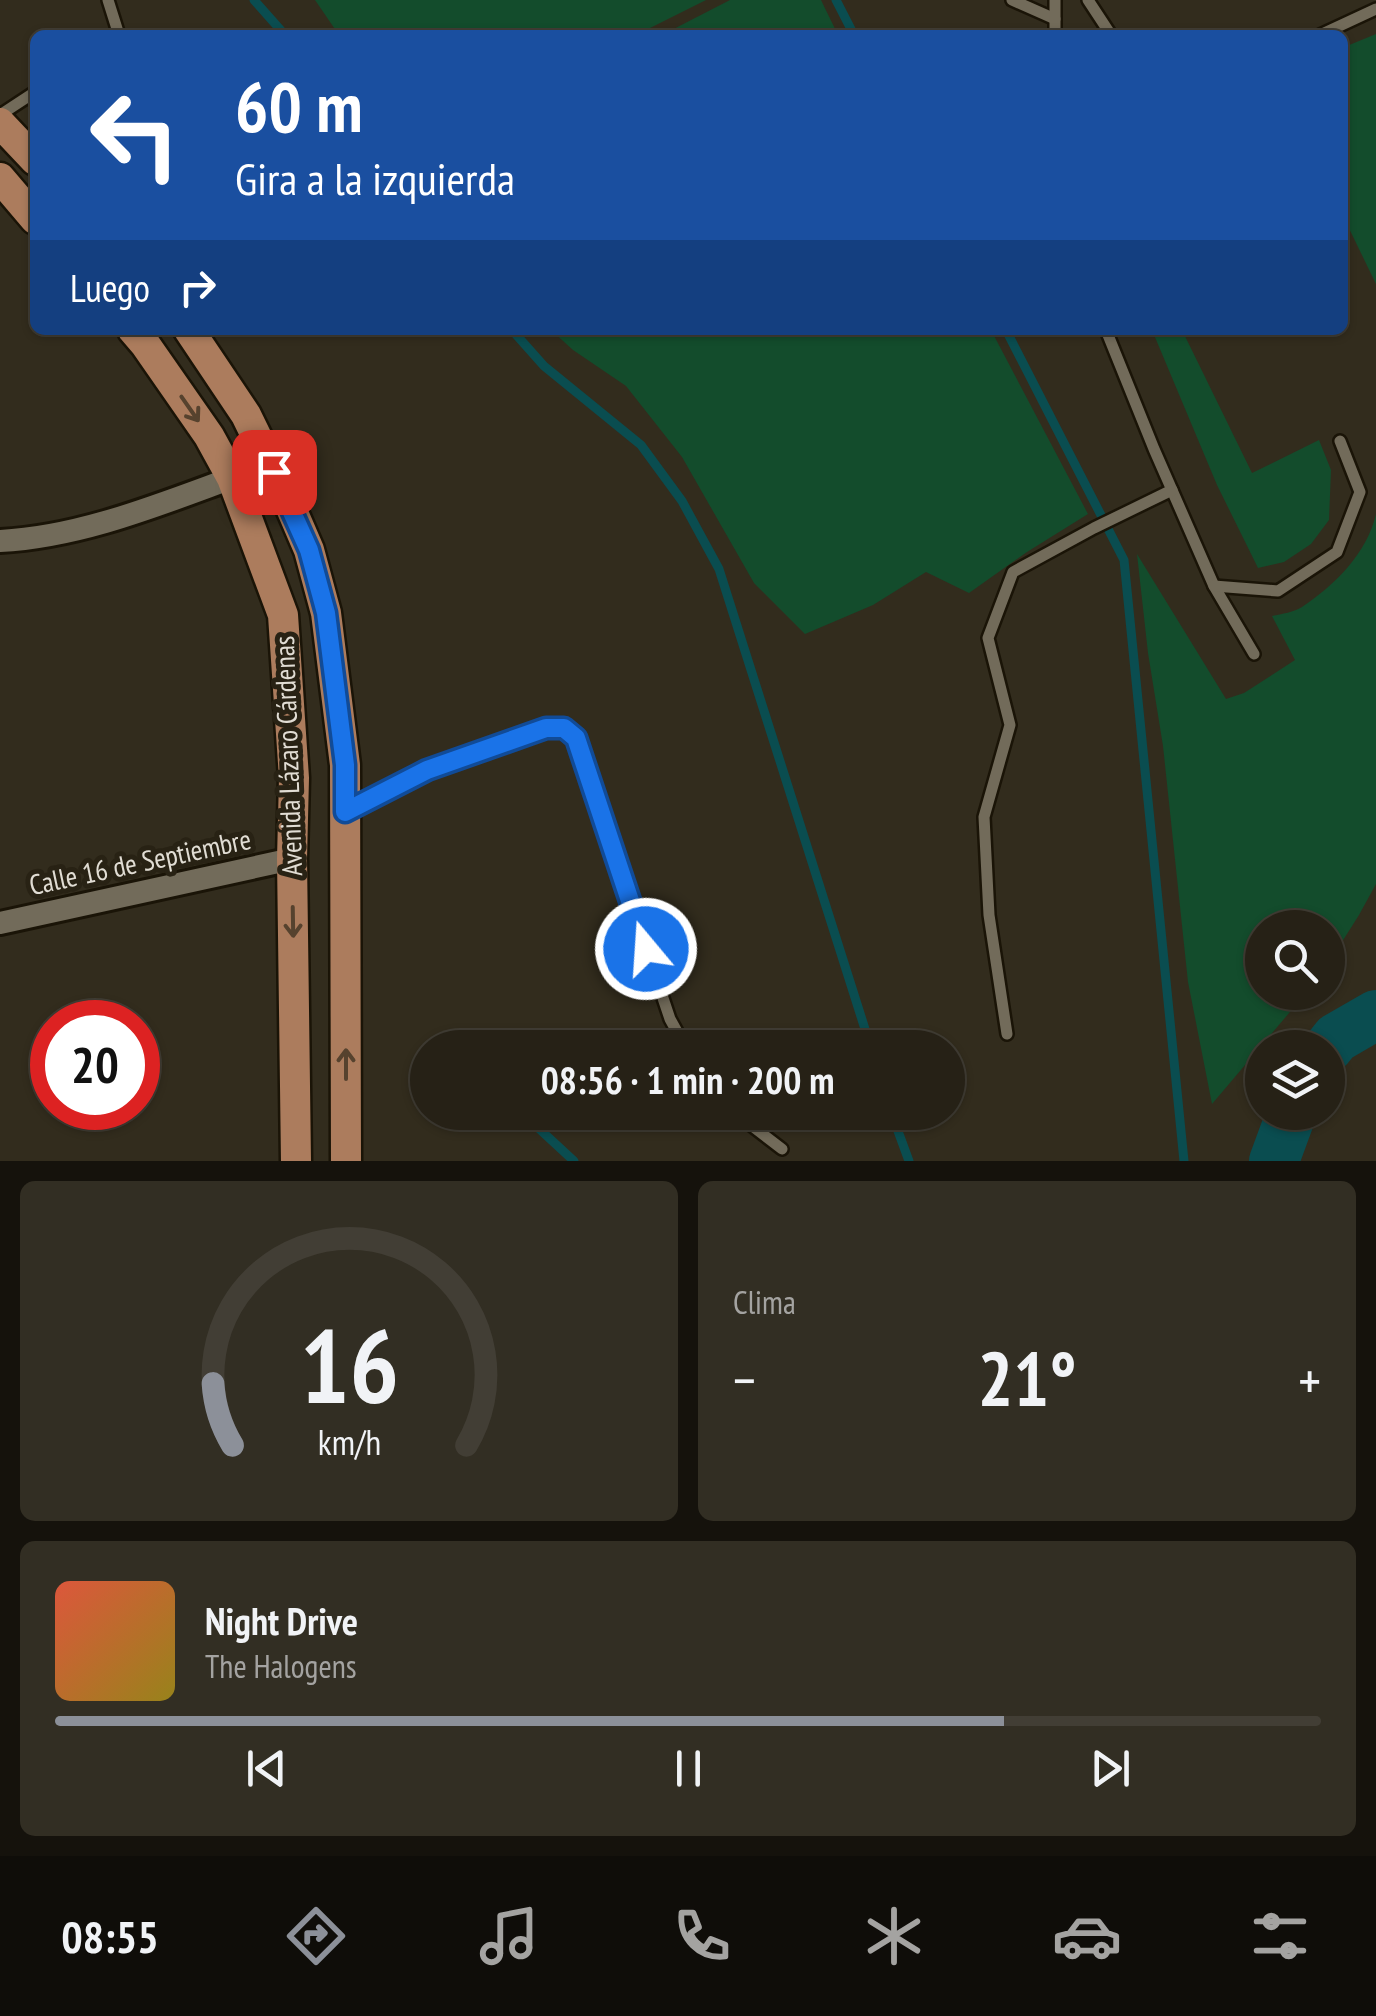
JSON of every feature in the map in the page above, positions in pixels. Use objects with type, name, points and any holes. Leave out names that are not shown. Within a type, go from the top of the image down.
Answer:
[{"type":"main road","points":[[0,123],[30,155]]},
{"type":"main road","points":[[0,178],[30,213]]},
{"type":"main road","name":"Avenida Lázaro Cárdenas","points":[[138,335],[208,436],[232,478],[283,615],[294,778],[296,1161]]},
{"type":"main road","name":"Avenida Lázaro Cárdenas","points":[[192,335],[246,414],[288,501],[309,550],[326,613],[345,765],[346,1161]]},
{"type":"street","points":[[0,541],[31,540],[136,513],[232,478]]},
{"type":"street","name":"Calle 16 de Septiembre","points":[[0,923],[292,859]]},
{"type":"lane","points":[[108,0],[117,30]]},
{"type":"lane","points":[[1012,0],[1055,19]]},
{"type":"lane","points":[[1055,0],[1055,30]]},
{"type":"lane","points":[[1088,0],[1108,30]]},
{"type":"lane","points":[[1331,30],[1376,9]]},
{"type":"lane","points":[[0,115],[30,95]]},
{"type":"lane","points":[[1108,335],[1214,586],[1254,654]]},
{"type":"lane","points":[[1214,586],[1278,591],[1337,552],[1360,492],[1340,441]]},
{"type":"lane","points":[[1007,1034],[989,915],[984,817],[1010,725],[988,638],[1013,572],[1172,490]]},
{"type":"lane","points":[[345,812],[427,770],[546,728],[564,728],[576,738],[676,1030]]},
{"type":"lane","points":[[757,1130],[782,1149]]},
{"type":"green space","points":[[315,0],[706,0],[646,30],[336,30]]},
{"type":"green space","points":[[730,0],[821,0],[836,30],[672,30]]},
{"type":"green space","points":[[1376,34],[1376,284],[1348,226],[1348,46]]},
{"type":"green space","points":[[556,335],[994,335],[1088,514],[969,593],[926,572],[873,605],[805,634],[754,583],[682,457],[626,386]]},
{"type":"green space","points":[[1154,335],[1184,335],[1252,473],[1319,440],[1331,470],[1329,520],[1311,544],[1284,562],[1258,568],[1217,485]]},
{"type":"green space","points":[[1376,514],[1376,884],[1345,937],[1345,910],[1245,910],[1245,1010],[1292,1010],[1275,1030],[1245,1030],[1245,1065],[1212,1104],[1188,982],[1163,746],[1137,554],[1226,699],[1244,693],[1295,660],[1272,616],[1302,607],[1326,589],[1357,555]]},
{"type":"waterway","points":[[254,0],[281,30]]},
{"type":"waterway","points":[[836,0],[851,30]]},
{"type":"waterway","points":[[516,335],[544,366],[641,445],[682,501],[719,569],[865,1030]]},
{"type":"waterway","points":[[1009,335],[1124,560],[1184,1161]]},
{"type":"waterway","points":[[1345,1033],[1376,1015]]},
{"type":"waterway","points":[[540,1130],[574,1161]]},
{"type":"waterway","points":[[898,1130],[909,1161]]},
{"type":"waterway","points":[[1274,1161],[1285,1130]]},
{"type":"route","points":[[274,472],[309,550],[326,613],[345,765],[345,812],[427,770],[546,728],[564,728],[576,738],[646,949]]}]
